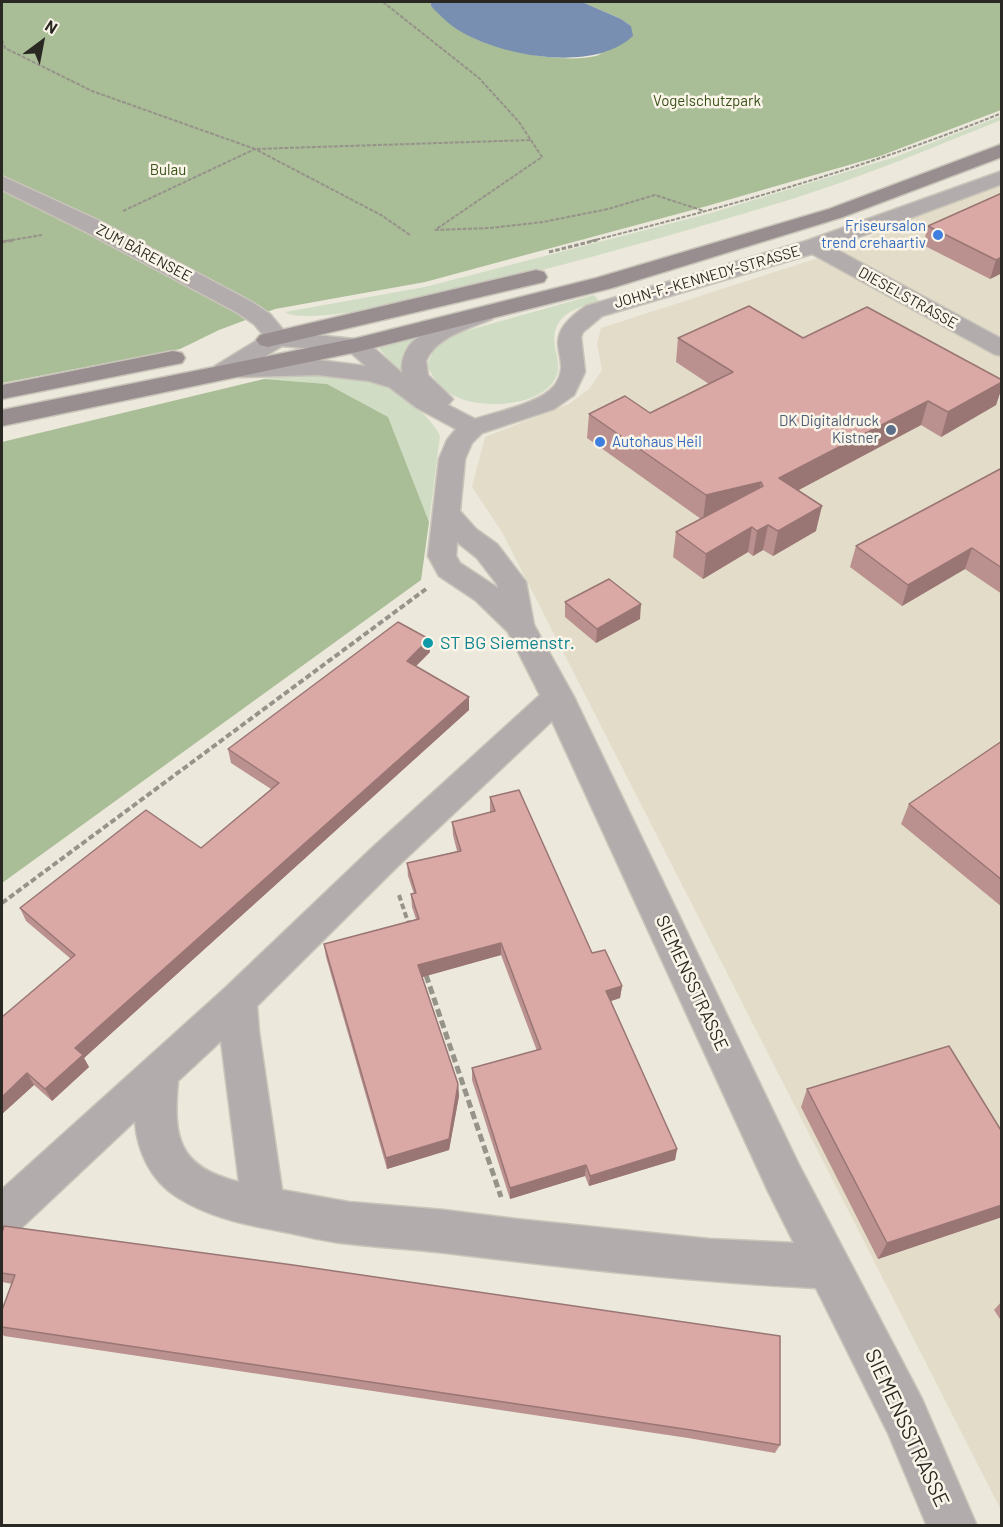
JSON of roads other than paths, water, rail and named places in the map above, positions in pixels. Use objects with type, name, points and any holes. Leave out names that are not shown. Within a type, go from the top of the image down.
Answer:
[{"type":"main road","points":[[848,187],[999,132]]},
{"type":"main road","points":[[2,392],[210,359],[357,345],[604,283],[836,213],[999,132]]},
{"type":"main road","points":[[628,254],[817,197]]},
{"type":"main road","points":[[2,418],[278,338],[560,272]]},
{"type":"street","name":"JOHN-F.-KENNEDY-STRASSE","points":[[473,428],[545,404],[565,390],[573,372],[569,337],[571,330],[594,311],[814,246],[1002,177]]},
{"type":"street","name":"ZUM BÄRENSEE","points":[[2,182],[92,226],[244,308],[262,319],[278,338]]},
{"type":"street","name":"DIESELSTRASSE","points":[[814,246],[1002,349]]},
{"type":"street","points":[[357,345],[357,332],[379,314]]},
{"type":"street","points":[[473,428],[422,383],[414,373],[414,356],[418,349],[434,337],[484,314]]},
{"type":"street","points":[[278,338],[357,345],[399,383],[435,409],[473,428]]},
{"type":"street","points":[[210,359],[287,367],[365,371],[399,383]]},
{"type":"street","points":[[447,514],[447,491],[452,459],[460,440],[473,428]]},
{"type":"street","name":"SIEMENSSTRASSE","points":[[447,514],[442,556],[449,569],[485,593],[519,625]]},
{"type":"street","name":"SIEMENSSTRASSE","points":[[447,514],[466,535],[487,551],[511,582],[519,625],[558,697],[783,1177],[905,1416],[952,1526]]},
{"type":"street","points":[[2,1217],[238,1000],[386,856],[558,697]]},
{"type":"street","points":[[238,1000],[236,1023],[244,1064],[263,1207]]},
{"type":"street","points":[[159,1072],[156,1120],[160,1146],[170,1163],[200,1187],[240,1204],[349,1222],[516,1241],[710,1261],[828,1267]]},
{"type":"water","points":[[431,2],[582,2],[621,19],[631,26],[633,36],[616,47],[597,54],[552,57],[528,54],[506,50],[467,35],[444,19],[431,6]]},
{"type":"place","name":"Friseursalon trend crehaartiv","points":[[938,235]]},
{"type":"place","name":"DK Digitaldruck Kistner","points":[[891,430]]},
{"type":"place","name":"Autohaus Heil","points":[[600,442]]},
{"type":"place","name":"ST BG Siemenstr.","points":[[428,643]]},
{"type":"park label","name":"Vogelschutzpark","points":[[707,101]]},
{"type":"park label","name":"Bulau","points":[[168,170]]}]
